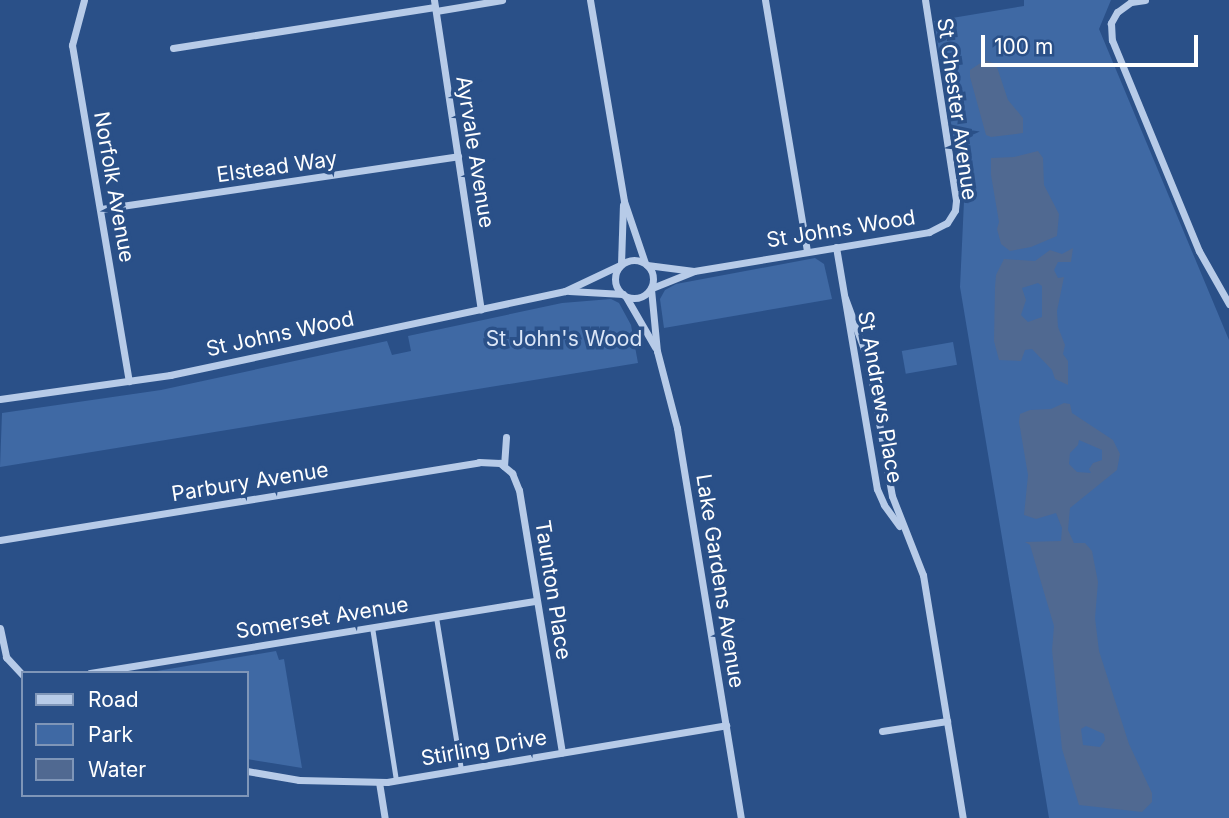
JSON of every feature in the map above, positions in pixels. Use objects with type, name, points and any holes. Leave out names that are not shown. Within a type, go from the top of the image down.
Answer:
[{"type":"street","name":"Norfolk Avenue","points":[[84,0],[72,45],[129,381]]},
{"type":"street","points":[[173,48],[435,6],[502,0]]},
{"type":"street","points":[[590,0],[624,201],[646,264],[653,275],[651,288],[641,297],[624,294],[616,282],[620,265],[624,201]]},
{"type":"street","points":[[765,0],[807,252]]},
{"type":"street","name":"St Chester Avenue","points":[[925,0],[956,197],[955,210],[949,221]]},
{"type":"street","points":[[1145,0],[1127,4],[1115,15],[1110,28],[1112,40],[1199,251],[1229,304]]},
{"type":"street","name":"Ayrvale Avenue","points":[[435,6],[481,309]]},
{"type":"street","name":"Elstead Way","points":[[101,209],[458,156]]},
{"type":"street","name":"St Johns Wood","points":[[651,288],[694,271],[932,232],[949,221]]},
{"type":"street","name":"St Andrews Place","points":[[836,247],[877,489],[886,509],[906,536]]},
{"type":"street","points":[[620,265],[634,260],[646,264]]},
{"type":"street","name":"St Johns Wood","points":[[646,264],[694,271]]},
{"type":"street","name":"St Johns Wood","points":[[0,399],[170,375],[565,291],[620,265]]},
{"type":"street","name":"Lake Gardens Avenue","points":[[651,288],[657,351],[677,428],[741,818]]},
{"type":"street","name":"St Johns Wood","points":[[565,291],[624,294]]},
{"type":"street","name":"Lake Gardens Avenue","points":[[624,294],[657,351]]},
{"type":"street","name":"St Andrews Place","points":[[845,298],[868,360],[890,488],[923,575],[963,818]]},
{"type":"street","name":"Taunton Place","points":[[506,437],[505,466],[514,477],[519,490],[562,752]]},
{"type":"street","name":"Parbury Avenue","points":[[0,540],[479,462],[493,461],[505,466]]},
{"type":"street","name":"Somerset Avenue","points":[[111,671],[536,601]]},
{"type":"street","points":[[0,628],[6,657],[21,673]]},
{"type":"street","points":[[882,731],[947,721]]},
{"type":"street","name":"Stirling Drive","points":[[248,771],[299,780],[379,782],[726,725]]},
{"type":"street","points":[[379,782],[385,818]]},
{"type":"lane","points":[[436,617],[461,770]]},
{"type":"lane","points":[[372,628],[396,780]]},
{"type":"green space","points":[[1024,0],[1111,0],[1099,29],[1229,340],[1229,818],[1049,818],[960,287],[964,201],[934,21],[1024,6]]},
{"type":"green space","points":[[815,258],[824,264],[832,299],[664,328],[660,299],[665,290],[676,284]]},
{"type":"green space","name":"St John's Wood","points":[[611,299],[619,303],[631,325],[638,363],[0,467],[2,413],[161,390],[387,341],[392,355],[411,351],[408,336],[562,303]]},
{"type":"green space","points":[[953,342],[957,365],[906,374],[902,351]]},
{"type":"green space","points":[[276,651],[279,660],[284,659],[302,768],[248,759],[248,671],[157,671]]},
{"type":"water","points":[[985,60],[996,64],[1008,100],[1023,118],[1023,133],[991,137],[986,135],[970,77],[970,70]]},
{"type":"water","points":[[1038,151],[1043,158],[1044,185],[1059,214],[1057,236],[1031,247],[1010,251],[1001,244],[997,229],[999,222],[991,175],[991,158],[1014,157]]},
{"type":"water","points":[[1073,248],[1071,262],[1058,262],[1054,270],[1058,278],[1064,277],[1057,311],[1058,327],[1065,345],[1063,354],[1068,361],[1068,385],[1055,379],[1052,370],[1032,349],[1025,350],[1021,361],[999,360],[994,341],[996,275],[1004,259],[1035,261],[1050,250],[1062,254]],"holes":[[[1038,283],[1042,286],[1042,317],[1028,322],[1021,315],[1026,300],[1022,288]]]},
{"type":"water","points":[[1064,403],[1070,404],[1072,413],[1113,440],[1120,454],[1117,470],[1070,508],[1068,530],[1074,543],[1085,543],[1092,551],[1098,582],[1095,618],[1099,651],[1129,744],[1152,793],[1152,802],[1142,812],[1079,805],[1062,749],[1052,650],[1054,626],[1030,545],[1025,542],[1061,541],[1062,528],[1056,513],[1036,519],[1024,515],[1028,475],[1019,422],[1020,414],[1030,410],[1051,409]],"holes":[[[1079,440],[1102,450],[1102,460],[1093,463],[1089,469],[1091,473],[1077,472],[1069,464],[1070,453]],[[1086,726],[1104,734],[1105,740],[1100,747],[1083,745],[1081,729]]]}]
